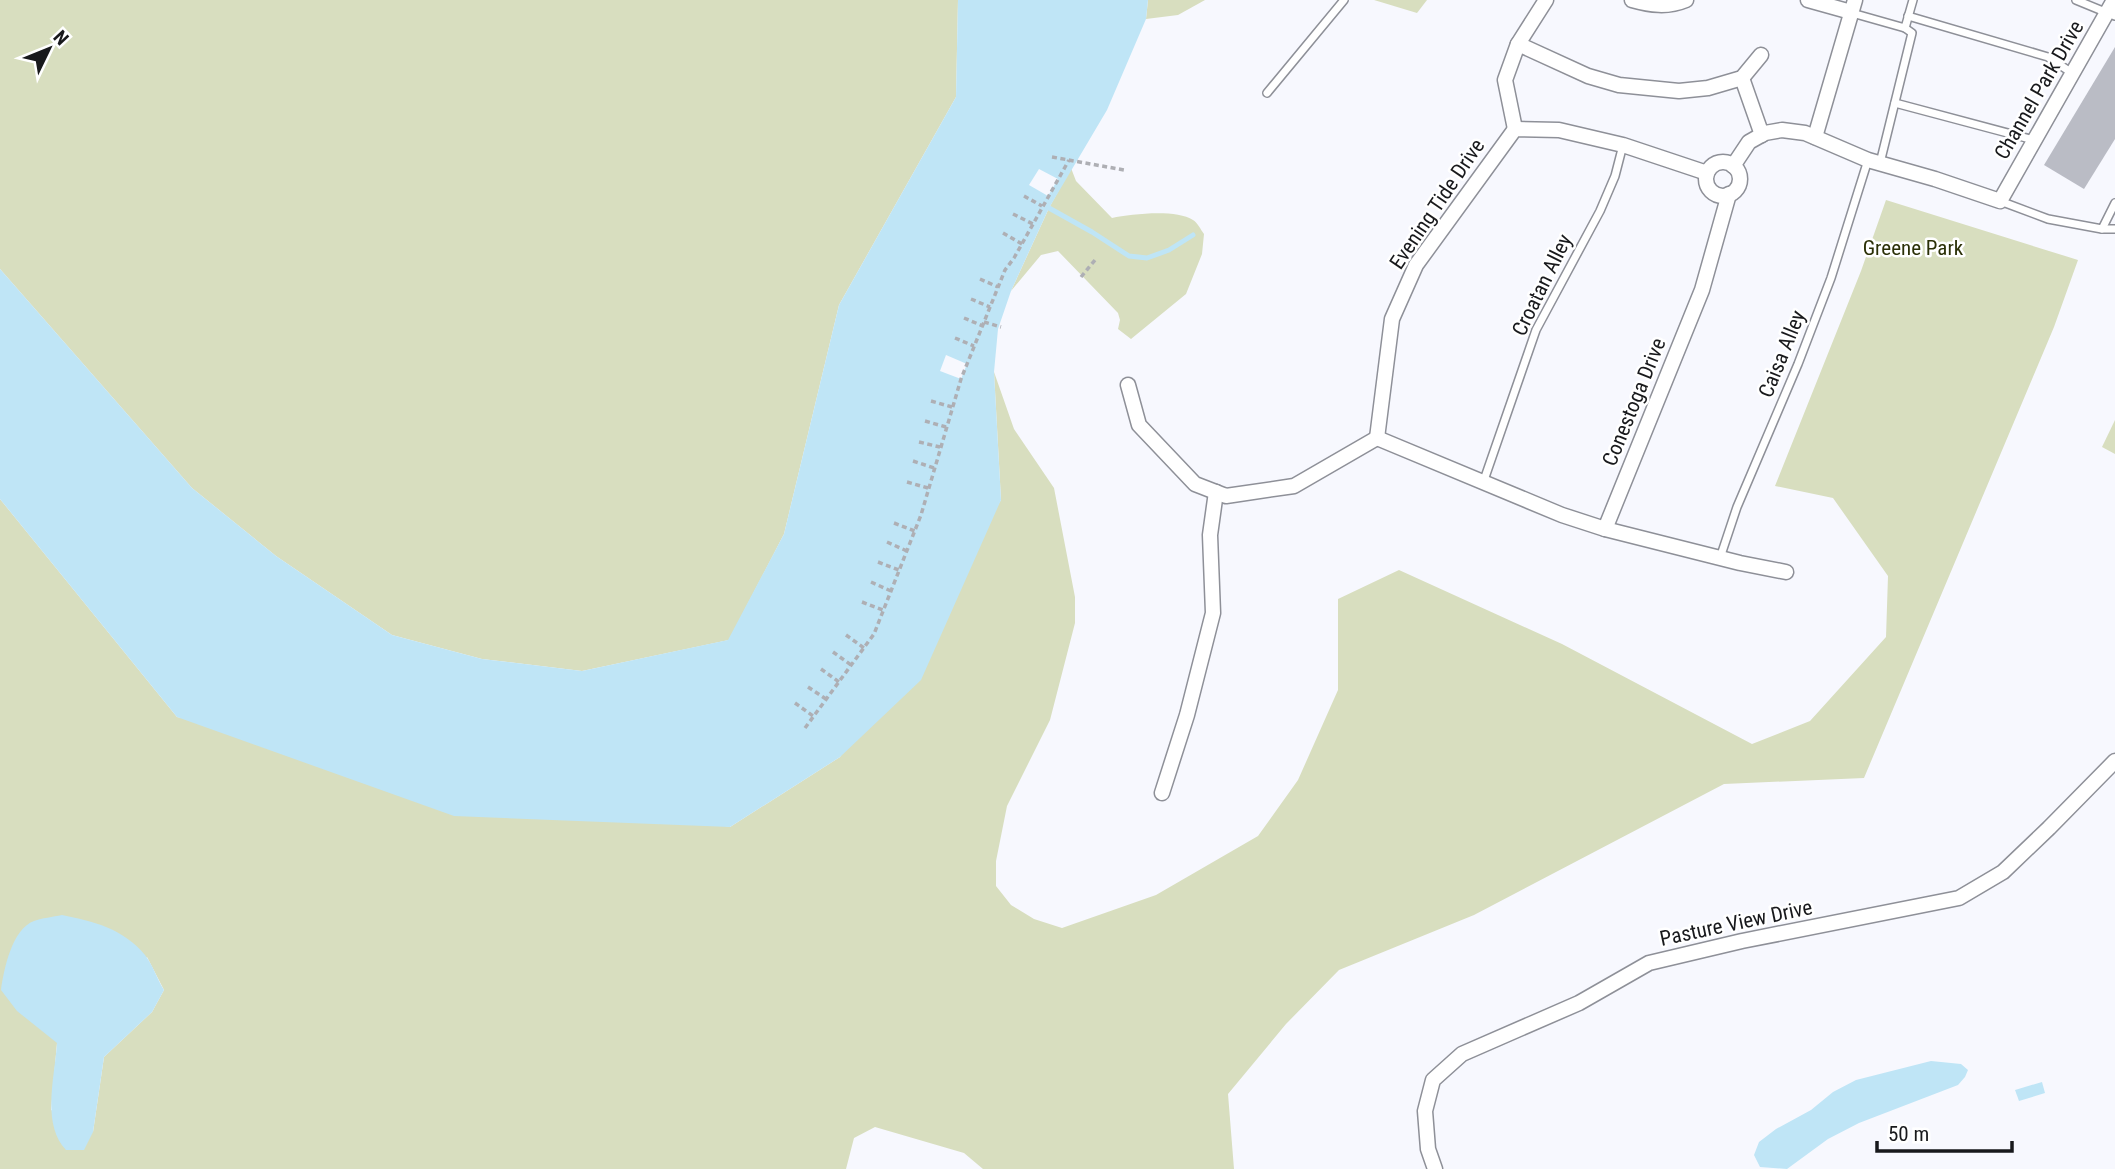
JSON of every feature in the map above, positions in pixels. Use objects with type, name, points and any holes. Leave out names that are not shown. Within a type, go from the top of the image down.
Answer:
[{"type":"street","points":[[1546,0],[1518,44],[1505,80],[1515,129],[1559,130],[1623,145],[1707,173]]},
{"type":"street","points":[[1632,0],[1653,6],[1677,4],[1686,0]]},
{"type":"street","points":[[1808,0],[1853,6],[1815,137]]},
{"type":"street","name":"Channel Park Drive","points":[[2000,201],[2072,74],[2112,10]]},
{"type":"street","points":[[1518,44],[1588,76],[1619,85],[1679,91],[1708,88],[1742,78],[1761,55]]},
{"type":"street","points":[[1742,78],[1762,135]]},
{"type":"street","name":"Evening Tide Drive","points":[[1377,438],[1392,319],[1416,265],[1515,129]]},
{"type":"street","points":[[1733,166],[1749,142],[1762,135],[1782,130],[1805,133],[1874,162],[2000,201]]},
{"type":"street","points":[[1719,162],[1733,166],[1738,171],[1738,188],[1723,196],[1713,193],[1707,184],[1710,168],[1719,162]]},
{"type":"street","name":"Conestoga Drive","points":[[1605,529],[1702,290],[1729,194]]},
{"type":"street","points":[[1128,385],[1139,425],[1195,484],[1226,496],[1294,486],[1377,438],[1562,515],[1605,529],[1786,572]]},
{"type":"street","points":[[1161,793],[1187,715],[1213,613],[1210,535],[1216,492]]},
{"type":"street","name":"Pasture View Drive","points":[[1435,1169],[1428,1149],[1425,1111],[1433,1080],[1462,1054],[1579,1003],[1649,963],[1959,898],[2003,872],[2115,761]]},
{"type":"lane","points":[[1267,93],[1344,0]]},
{"type":"lane","points":[[1853,6],[1905,27],[1913,0]]},
{"type":"lane","points":[[2076,0],[2112,10]]},
{"type":"lane","points":[[1908,16],[2048,57],[2072,74]]},
{"type":"lane","name":"Caisa Alley","points":[[1720,558],[1737,507],[1798,364],[1895,103],[1912,33],[1905,27]]},
{"type":"lane","points":[[1895,103],[2034,140]]},
{"type":"lane","name":"Croatan Alley","points":[[1483,483],[1536,330],[1600,211],[1615,176],[1623,145]]},
{"type":"lane","points":[[2000,201],[2048,219],[2115,229]]},
{"type":"lane","points":[[2102,229],[2115,203]]},
{"type":"path","points":[[1052,157],[1124,170]]},
{"type":"path","points":[[805,728],[874,634],[915,531],[952,407],[998,287],[1005,270],[1069,160]]},
{"type":"path","points":[[1024,196],[1042,206]]},
{"type":"path","points":[[1013,214],[1033,224]]},
{"type":"path","points":[[1003,233],[1022,244]]},
{"type":"path","points":[[1081,276],[1095,260]]},
{"type":"path","points":[[980,279],[998,287]]},
{"type":"path","points":[[971,299],[990,307]]},
{"type":"path","points":[[964,318],[1001,327]]},
{"type":"path","points":[[955,338],[974,346]]},
{"type":"path","points":[[932,401],[952,407]]},
{"type":"path","points":[[925,421],[946,427]]},
{"type":"path","points":[[919,442],[940,447]]},
{"type":"path","points":[[913,461],[934,468]]},
{"type":"path","points":[[907,482],[928,488]]},
{"type":"path","points":[[894,523],[915,531]]},
{"type":"path","points":[[887,542],[907,551]]},
{"type":"path","points":[[878,562],[899,570]]},
{"type":"path","points":[[871,582],[891,591]]},
{"type":"path","points":[[862,602],[883,610]]},
{"type":"path","points":[[846,635],[864,648]]},
{"type":"path","points":[[833,652],[851,666]]},
{"type":"path","points":[[821,670],[839,682]]},
{"type":"path","points":[[808,687],[826,699]]},
{"type":"path","points":[[795,703],[813,716]]},
{"type":"green space","points":[[0,0],[958,0],[956,97],[839,305],[784,534],[729,640],[582,671],[482,659],[392,635],[276,556],[192,488],[0,269]]},
{"type":"green space","points":[[1148,0],[1205,0],[1178,15],[1146,19]]},
{"type":"green space","points":[[1374,0],[1427,0],[1417,13]]},
{"type":"green space","points":[[1071,168],[1076,181],[1112,218],[1142,214],[1176,214],[1194,221],[1204,234],[1202,254],[1186,294],[1131,339],[1118,329],[1118,313],[1058,251],[1041,255],[1011,291],[1049,208]]},
{"type":"green space","name":"Greene Park","points":[[1886,200],[2078,260],[2054,327],[1864,778],[1724,784],[1474,915],[1339,970],[1286,1024],[1228,1094],[1234,1169],[983,1169],[964,1153],[875,1127],[854,1138],[846,1169],[0,1169],[0,499],[177,717],[730,827],[840,757],[1001,500],[994,372],[1014,429],[1054,488],[1075,597],[1075,623],[1050,720],[1007,806],[996,861],[996,886],[1011,905],[1034,919],[1062,928],[1156,895],[1258,836],[1298,780],[1338,690],[1338,599],[1399,570],[1562,644],[1752,744],[1810,721],[1886,637],[1888,576],[1833,498],[1775,486],[1861,271]],"holes":[[[147,957],[164,990],[152,1012],[104,1057],[93,1132],[51,1110],[57,1043]]]},
{"type":"green space","points":[[2115,420],[2115,454],[2102,447]]},
{"type":"water","points":[[958,0],[1148,0],[1146,19],[1107,110],[1049,208],[1011,291],[998,329],[994,372],[1001,500],[921,680],[840,757],[730,827],[454,816],[177,717],[0,499],[0,269],[192,488],[276,556],[392,635],[482,659],[582,671],[728,640],[784,534],[839,305],[956,97]]},
{"type":"water","points":[[62,915],[96,923],[128,939],[148,959],[164,990],[152,1012],[104,1057],[93,1132],[84,1150],[66,1150],[54,1127],[51,1099],[57,1043],[17,1011],[1,990],[10,951],[20,932],[34,921]]},
{"type":"water","points":[[1931,1061],[1961,1064],[1968,1070],[1958,1085],[1859,1123],[1828,1139],[1787,1169],[1760,1167],[1754,1155],[1759,1142],[1776,1129],[1811,1110],[1833,1092],[1856,1080]]},
{"type":"water","points":[[2042,1082],[2045,1093],[2019,1101],[2015,1090]]},
{"type":"pier","points":[[1039,169],[1058,179],[1048,196],[1029,185]]},
{"type":"pier","points":[[946,355],[967,364],[961,379],[940,371]]},
{"type":"building","points":[[2115,47],[2115,139],[2084,189],[2044,165]]},
{"type":"waterway","points":[[1049,208],[1129,256],[1147,258],[1169,250],[1193,235]]}]
